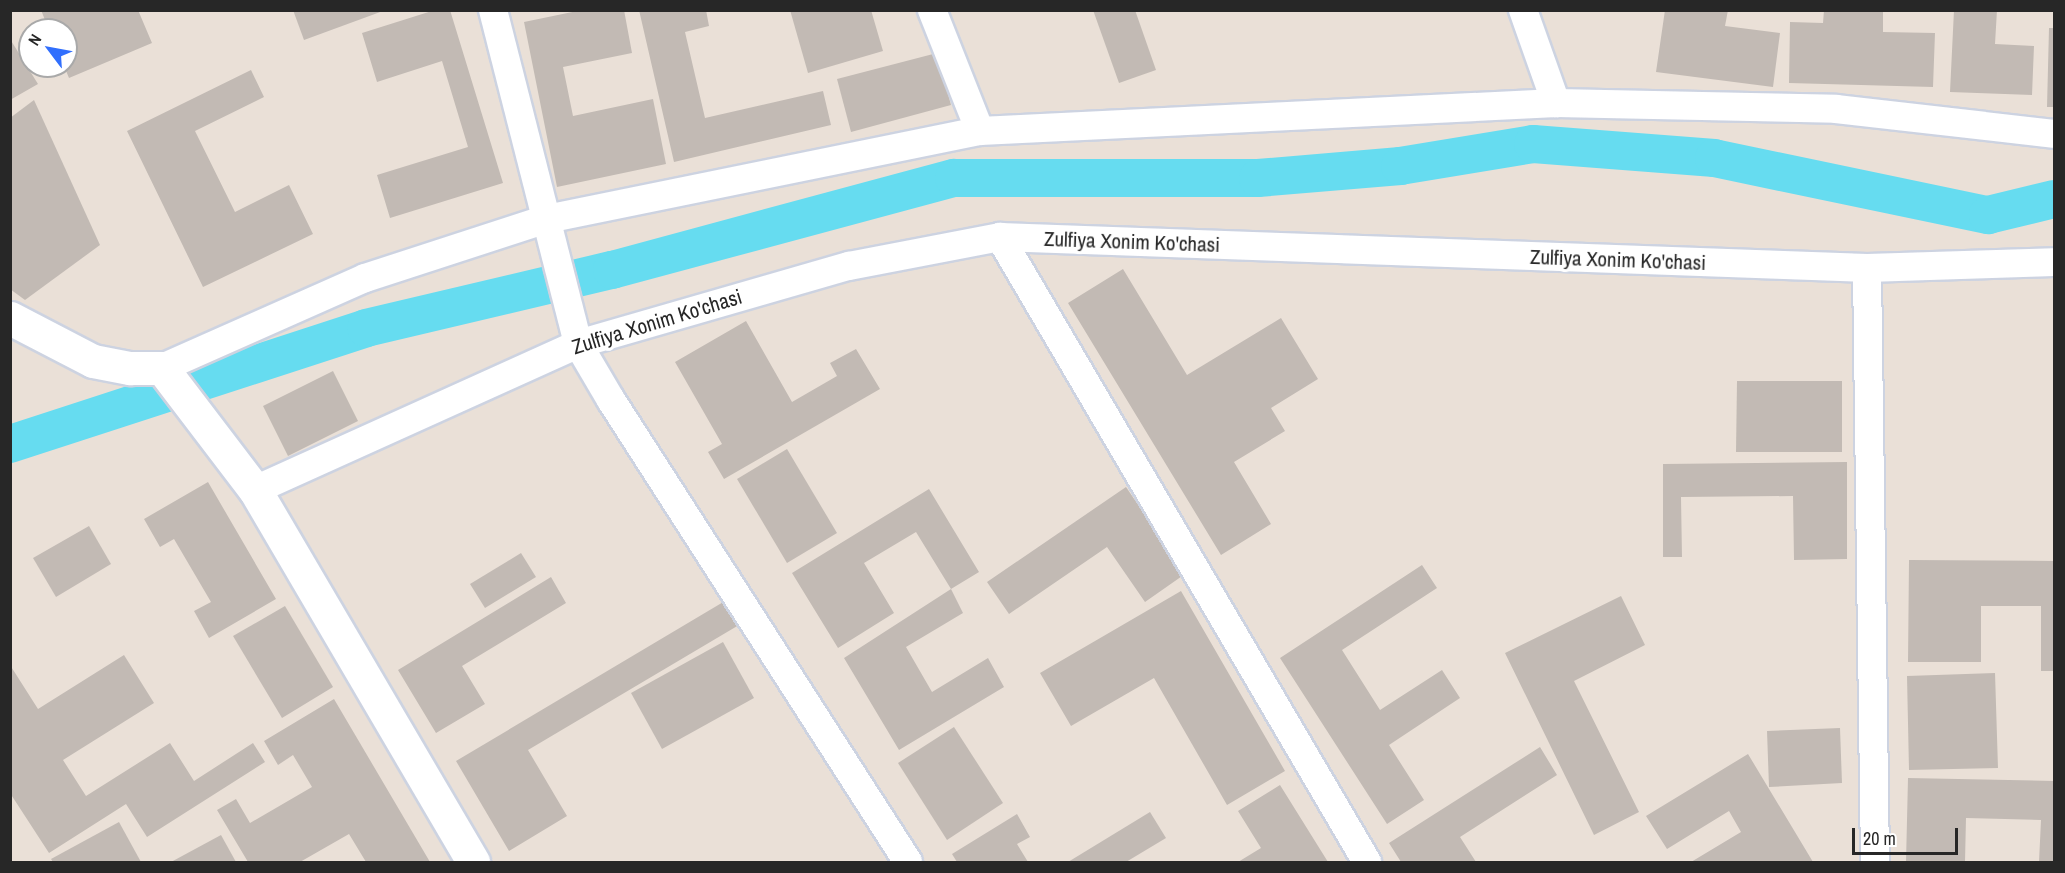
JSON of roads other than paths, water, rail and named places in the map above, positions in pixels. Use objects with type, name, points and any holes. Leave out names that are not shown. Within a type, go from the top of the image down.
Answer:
[{"type":"street","points":[[493,10],[578,344],[611,400],[908,862]]},
{"type":"street","points":[[932,10],[980,131]]},
{"type":"street","points":[[1523,10],[1556,103]]},
{"type":"street","points":[[10,318],[93,361],[130,368],[162,368],[365,279],[547,219],[980,131],[1556,103],[1836,109],[2055,134]]},
{"type":"street","points":[[1000,237],[1367,862]]},
{"type":"street","name":"Zulfiya Xonim Ko'chasi","points":[[255,490],[578,344],[849,266],[1000,237],[1867,268],[2055,262]]},
{"type":"street","points":[[1867,268],[1875,862]]},
{"type":"street","points":[[162,368],[255,490],[473,862]]},
{"type":"waterway","points":[[10,444],[366,328],[612,270],[954,178],[1258,178],[1400,166],[1533,144],[1714,158],[1988,215],[2054,199]]}]
